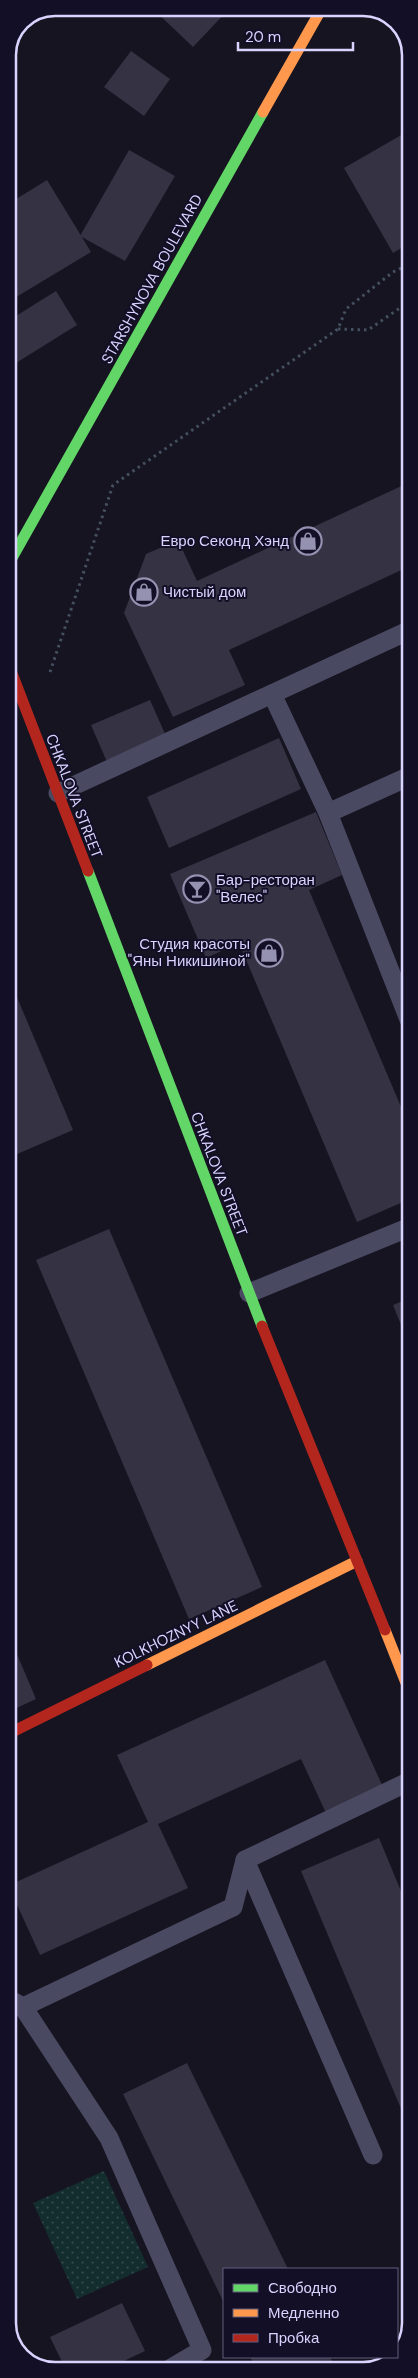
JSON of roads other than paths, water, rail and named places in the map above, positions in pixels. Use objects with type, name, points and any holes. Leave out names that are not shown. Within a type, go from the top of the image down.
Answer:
[{"type":"main road","name":"STARSHYNOVA BOULEVARD","points":[[16,550],[317,16]]},
{"type":"main road","name":"CHKALOVA STREET","points":[[16,685],[249,1294],[402,1672]]},
{"type":"main road","name":"KOLKHOZNYY LANE","points":[[17,1730],[357,1561]]},
{"type":"lane","points":[[58,793],[401,634]]},
{"type":"lane","points":[[272,694],[328,813],[401,1000]]},
{"type":"lane","points":[[328,813],[401,780]]},
{"type":"lane","points":[[249,1294],[402,1231]]},
{"type":"lane","points":[[244,1860],[402,1785]]},
{"type":"lane","points":[[17,2002],[233,1907],[244,1860]]},
{"type":"lane","points":[[244,1860],[372,2156]]},
{"type":"lane","points":[[17,2006],[108,2138],[202,2350],[182,2362]]},
{"type":"place","name":"Евро Секонд Хэнд","points":[[308,541]]},
{"type":"place","name":"Чистый дом","points":[[144,592]]},
{"type":"place","name":"Бар-ресторан \"Велес\"","points":[[197,889]]},
{"type":"place","name":"Студия красоты \"Яны Никишиной\"","points":[[269,953]]}]
